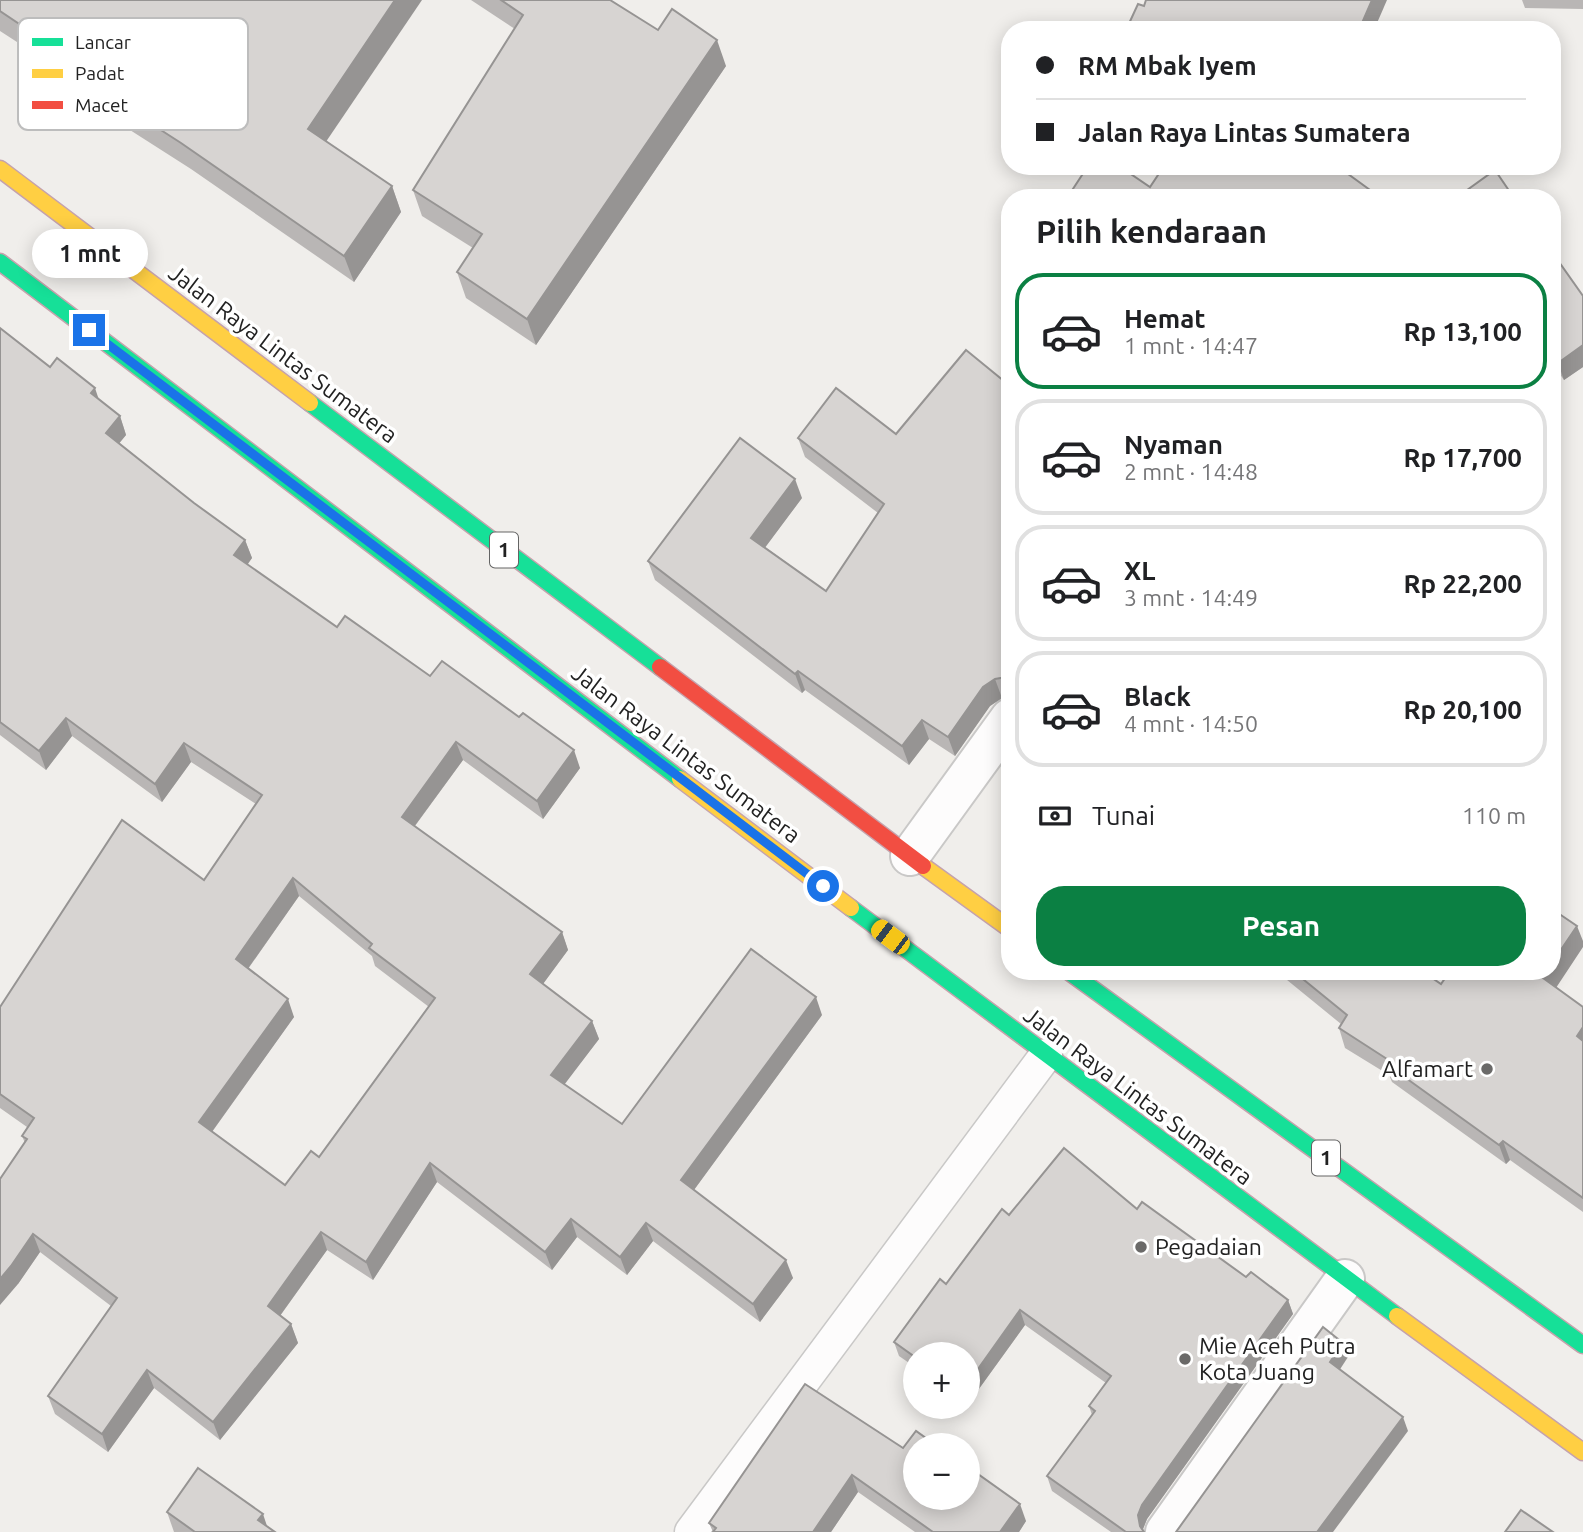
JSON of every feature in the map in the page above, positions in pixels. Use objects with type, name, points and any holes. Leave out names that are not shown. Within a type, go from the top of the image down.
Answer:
[{"type":"highway","name":"Jalan Raya Lintas Sumatera","points":[[0,169],[1001,922]]},
{"type":"highway","name":"Jalan Raya Lintas Sumatera","points":[[0,262],[1046,1055],[1345,1279],[1583,1452]]},
{"type":"highway","name":"1","points":[[1080,980],[1583,1345]]},
{"type":"street","points":[[910,856],[1001,730]]},
{"type":"street","points":[[1166,1532],[1345,1279]]},
{"type":"lane","points":[[691,1532],[1046,1055]]},
{"type":"building","points":[[0,0],[395,0],[308,129],[392,186],[344,256],[161,130],[248,130],[248,18],[18,18],[18,23],[0,11]]},
{"type":"building","points":[[501,0],[610,0],[658,30],[672,9],[717,40],[527,319],[457,272],[482,234],[413,190],[523,15]]},
{"type":"building","points":[[1146,0],[1372,0],[1363,21],[1130,21],[1138,4],[1144,6]]},
{"type":"building","points":[[1082,175],[1132,175],[1150,187],[1158,175],[1349,175],[1369,189],[1073,189]]},
{"type":"building","points":[[1488,175],[1498,175],[1508,189],[1469,189]]},
{"type":"building","points":[[1561,265],[1583,296],[1583,345],[1561,361]]},
{"type":"building","points":[[0,328],[50,367],[57,358],[95,388],[91,393],[120,416],[106,433],[245,540],[234,555],[337,627],[345,616],[430,676],[442,661],[519,717],[523,713],[574,750],[537,801],[456,742],[402,817],[562,932],[530,974],[592,1021],[551,1075],[622,1124],[751,949],[816,997],[681,1180],[786,1260],[753,1304],[646,1223],[620,1257],[571,1219],[545,1252],[430,1163],[366,1262],[321,1232],[268,1306],[291,1324],[213,1422],[147,1370],[102,1434],[48,1396],[117,1298],[33,1234],[0,1279],[0,1179],[27,1139],[22,1136],[34,1118],[0,1094],[0,1007],[122,820],[204,880],[262,795],[184,743],[155,784],[66,718],[39,751],[0,722]],"holes":[[[293,878],[372,944],[369,948],[435,998],[319,1157],[311,1151],[285,1185],[199,1122],[288,999],[236,959]]]},
{"type":"building","points":[[966,350],[1001,379],[1001,678],[983,687],[948,737],[922,720],[902,746],[798,671],[795,674],[648,561],[740,438],[795,479],[751,538],[826,591],[884,504],[798,438],[836,388],[896,434]]},
{"type":"building","points":[[1561,915],[1577,926],[1561,950]]},
{"type":"building","name":"Alfamart","points":[[1304,980],[1435,980],[1441,984],[1444,980],[1546,980],[1583,1007],[1583,1027],[1577,1036],[1583,1041],[1583,1198],[1503,1141],[1499,1145],[1385,1063],[1387,1059],[1339,1028],[1347,1015]]},
{"type":"building","points":[[1064,1148],[1137,1209],[1142,1202],[1246,1277],[1251,1272],[1288,1300],[1142,1505],[1138,1515],[1144,1532],[1126,1532],[1047,1476],[1095,1411],[1089,1406],[1111,1376],[1020,1310],[980,1366],[980,1342],[903,1342],[903,1348],[894,1342],[940,1279],[946,1284],[1002,1209],[1009,1215]]},
{"type":"building","points":[[1323,1327],[1343,1343],[1330,1362],[1403,1417],[1317,1532],[1176,1532]]},
{"type":"building","points":[[805,1384],[903,1448],[903,1510],[980,1510],[980,1476],[1020,1504],[1000,1532],[933,1532],[852,1475],[813,1532],[713,1532],[716,1528],[709,1523]]},
{"type":"building","points":[[198,1468],[263,1514],[258,1520],[275,1532],[195,1532],[167,1512]]},
{"type":"building","points":[[1521,1510],[1553,1532],[1505,1532]]},
{"type":"traffic: fast","points":[[0,262],[680,779]]},
{"type":"traffic: fast","points":[[310,403],[660,667]]},
{"type":"traffic: fast","points":[[851,908],[1397,1316]]},
{"type":"traffic: fast","points":[[1080,980],[1583,1345]]},
{"type":"traffic: slow","points":[[0,169],[310,403]]},
{"type":"traffic: slow","points":[[680,779],[851,908]]},
{"type":"traffic: slow","points":[[923,866],[1001,922]]},
{"type":"traffic: slow","points":[[1397,1316],[1583,1452]]},
{"type":"traffic: jam","points":[[660,667],[923,866]]},
{"type":"place","name":"Alfamart","points":[[1487,1069]]},
{"type":"place","name":"Pegadaian","points":[[1141,1247]]},
{"type":"place","name":"Mie Aceh Putra Kota Juang","points":[[1185,1359]]},
{"type":"route","points":[[89,330],[823,886]]}]
